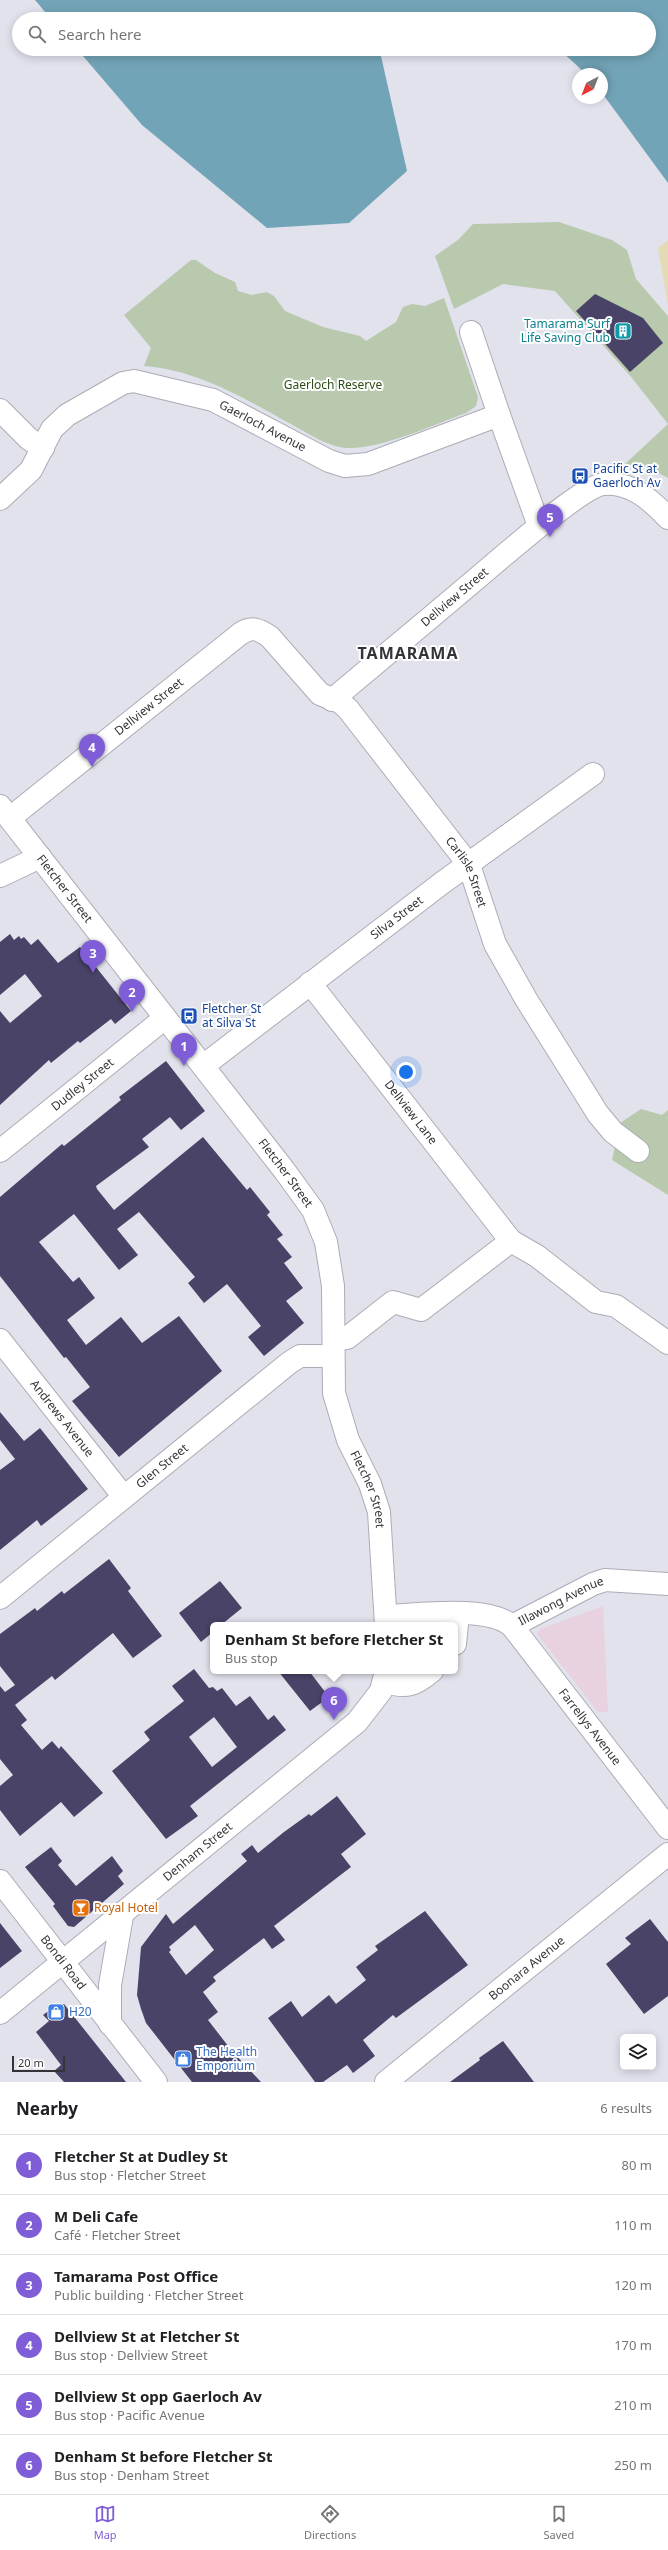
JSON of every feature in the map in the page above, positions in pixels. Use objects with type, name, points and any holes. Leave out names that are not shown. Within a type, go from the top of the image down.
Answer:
[{"type":"street","points":[[471,332],[539,526]]},
{"type":"street","name":"Gaerloch Avenue","points":[[0,499],[31,470],[52,430],[67,415],[124,383],[134,381],[213,400],[329,461],[345,466],[368,464],[499,415]]},
{"type":"street","points":[[0,410],[29,439],[43,448]]},
{"type":"street","name":"Dellview Street","points":[[332,700],[539,526],[589,490],[603,484],[626,486],[640,493],[668,518]]},
{"type":"street","name":"Dellview Street","points":[[5,812],[240,634],[252,629]]},
{"type":"street","name":"Carlisle Street","points":[[252,629],[262,631],[270,637],[320,694],[340,702],[348,709],[469,865],[495,944],[526,999],[598,1114],[613,1132],[638,1150]]},
{"type":"street","name":"Silva Street","points":[[203,1066],[442,883],[469,865],[593,774]]},
{"type":"street","name":"Fletcher Street","points":[[5,812],[304,1196],[320,1224],[326,1242],[333,1286],[334,1393],[341,1423],[370,1484],[379,1512],[386,1620]]},
{"type":"street","points":[[0,876],[40,857]]},
{"type":"street","name":"Dellview Lane","points":[[310,983],[511,1241]]},
{"type":"street","name":"Dudley Street","points":[[0,1151],[165,1018]]},
{"type":"street","points":[[511,1241],[537,1256],[596,1302],[616,1306],[668,1344]]},
{"type":"street","name":"Glen Street","points":[[0,1598],[288,1363],[300,1356],[333,1348],[393,1302],[421,1310],[511,1241]]},
{"type":"street","name":"Andrews Avenue","points":[[0,1340],[124,1497]]},
{"type":"street","name":"Illawong Avenue","points":[[386,1620],[479,1613],[496,1616],[512,1626],[594,1584],[606,1580],[668,1584]]},
{"type":"street","points":[[457,1622],[458,1614]]},
{"type":"street","name":"Farrellys Avenue","points":[[512,1626],[668,1828]]},
{"type":"street","name":"Denham Street","points":[[0,2013],[122,1916],[357,1722],[373,1703],[385,1676],[398,1685],[414,1684],[428,1674]]},
{"type":"street","name":"Boonara Avenue","points":[[386,2082],[668,1854]]},
{"type":"street","name":"Bondi Road","points":[[0,1881],[156,2082]]},
{"type":"street","points":[[110,2024],[110,1985],[122,1916]]},
{"type":"shaded area","points":[[603,1606],[608,1712],[598,1712],[537,1634],[540,1629]]},
{"type":"green space","points":[[559,222],[612,240],[627,250],[636,279],[668,316],[668,424],[632,378],[555,291],[503,284],[454,309],[435,256],[458,240],[473,224]]},
{"type":"green space","name":"Gaerloch Reserve","points":[[191,260],[196,260],[215,273],[235,282],[238,291],[252,295],[267,292],[274,296],[285,311],[323,327],[360,336],[366,341],[396,322],[403,307],[412,304],[425,306],[444,298],[478,397],[476,406],[466,413],[391,441],[376,445],[348,448],[324,442],[236,394],[201,379],[182,373],[144,366],[151,348],[124,315]]},
{"type":"green space","points":[[668,424],[668,478],[649,468],[625,464]]},
{"type":"green space","points":[[641,1109],[662,1115],[668,1110],[668,1195],[612,1160],[620,1123]]},
{"type":"sand","points":[[668,240],[668,306],[658,248]]},
{"type":"water","points":[[35,0],[668,0],[668,183],[608,101],[608,68],[580,68],[567,56],[656,56],[656,12],[45,12]]},
{"type":"water","points":[[83,56],[381,56],[407,171],[349,223],[267,228],[142,125]]},
{"type":"building","name":"Tamarama Surf Life Saving Club","points":[[595,294],[643,318],[663,343],[630,372],[576,311]]},
{"type":"building","points":[[10,934],[14,940],[19,936],[21,939],[24,937],[31,945],[38,939],[58,963],[80,947],[131,1011],[115,1024],[111,1019],[80,1043],[78,1041],[51,1063],[49,1060],[0,1105],[0,1011],[10,1023],[42,996],[25,974],[0,995],[0,942]]},
{"type":"building","points":[[166,1061],[205,1111],[181,1130],[170,1117],[142,1139],[149,1147],[96,1186],[97,1189],[114,1210],[203,1137],[247,1190],[250,1187],[270,1212],[267,1215],[283,1235],[277,1239],[292,1257],[284,1263],[303,1288],[286,1301],[304,1323],[264,1356],[248,1337],[261,1326],[227,1284],[204,1303],[188,1283],[195,1277],[139,1212],[117,1229],[138,1255],[119,1270],[74,1214],[39,1242],[73,1282],[79,1277],[95,1298],[67,1320],[86,1345],[121,1317],[142,1343],[179,1316],[222,1371],[119,1457],[72,1401],[90,1387],[66,1357],[64,1358],[0,1276],[0,1197],[62,1144],[64,1146],[121,1100],[119,1097]]},
{"type":"building","points":[[0,1412],[24,1441],[40,1428],[88,1489],[41,1526],[37,1520],[0,1550],[0,1470],[15,1459],[0,1440]]},
{"type":"building","points":[[109,1559],[131,1588],[128,1591],[162,1636],[133,1658],[113,1633],[55,1680],[52,1676],[15,1705],[27,1720],[21,1725],[42,1750],[52,1741],[59,1749],[61,1746],[103,1793],[74,1817],[61,1802],[20,1836],[0,1810],[0,1786],[13,1775],[0,1759],[0,1686],[5,1692],[15,1685],[0,1666],[0,1634],[35,1608],[37,1611],[62,1591],[64,1594]]},
{"type":"building","points":[[220,1581],[242,1608],[225,1622],[210,1622],[210,1634],[201,1642],[179,1613]]},
{"type":"building","points":[[194,1669],[209,1688],[213,1687],[217,1691],[222,1688],[236,1706],[250,1696],[268,1720],[274,1715],[286,1730],[190,1806],[198,1816],[166,1839],[112,1771],[150,1740],[144,1732],[184,1701],[172,1686]],"holes":[[[214,1717],[237,1747],[212,1767],[189,1737]]]},
{"type":"building","points":[[280,1674],[311,1674],[329,1697],[310,1711]]},
{"type":"building","points":[[337,1796],[366,1834],[341,1854],[351,1867],[274,1926],[285,1940],[272,1949],[264,1938],[213,1977],[216,1981],[203,1992],[218,2012],[208,2020],[232,2051],[261,2082],[192,2082],[146,2023],[137,1995],[141,1947],[166,1914],[173,1924],[247,1861],[241,1854],[252,1845],[258,1853],[309,1814],[311,1816]],"holes":[[[195,1925],[214,1950],[186,1975],[169,1952],[171,1950],[169,1947]]]},
{"type":"building","points":[[51,1847],[62,1861],[58,1865],[76,1886],[112,1856],[123,1871],[118,1876],[124,1884],[74,1927],[68,1926],[53,1906],[55,1904],[25,1867]]},
{"type":"building","points":[[425,1911],[468,1965],[396,2018],[393,2015],[363,2040],[375,2056],[353,2073],[347,2065],[323,2082],[315,2082],[268,2018],[291,2001],[302,2017],[329,1995],[336,2004],[366,1980],[356,1967],[378,1950],[375,1946]]},
{"type":"building","points":[[650,1919],[668,1942],[668,1996],[644,2014],[606,1964],[631,1944],[625,1938]]},
{"type":"building","points":[[0,1923],[22,1951],[0,1968]]},
{"type":"building","points":[[58,2004],[64,2004],[126,2082],[64,2082],[54,2071],[61,2065],[36,2032],[49,2021],[43,2015]]},
{"type":"building","points":[[503,2041],[534,2082],[450,2082],[480,2060],[479,2058]]},
{"type":"place","name":"Tamarama Surf Life Saving Club","points":[[623,331]]},
{"type":"place","name":"Pacific St at Gaerloch Av","points":[[580,476]]},
{"type":"place","name":"Dellview St opp Gaerloch Av","points":[[550,537]]},
{"type":"place","name":"Dellview St at Fletcher St","points":[[92,767]]},
{"type":"place","name":"Tamarama Post Office","points":[[93,973]]},
{"type":"place","name":"M Deli Cafe","points":[[132,1012]]},
{"type":"place","name":"Fletcher St at Silva St","points":[[189,1016]]},
{"type":"place","name":"Fletcher St at Dudley St","points":[[184,1066]]},
{"type":"place","name":"Denham St before Fletcher St","points":[[334,1720]]},
{"type":"place","name":"Royal Hotel","points":[[81,1908]]},
{"type":"place","name":"H20","points":[[56,2012]]},
{"type":"place","name":"The Health Emporium","points":[[183,2059]]},
{"type":"district","name":"TAMARAMA","points":[[408,653]]}]
